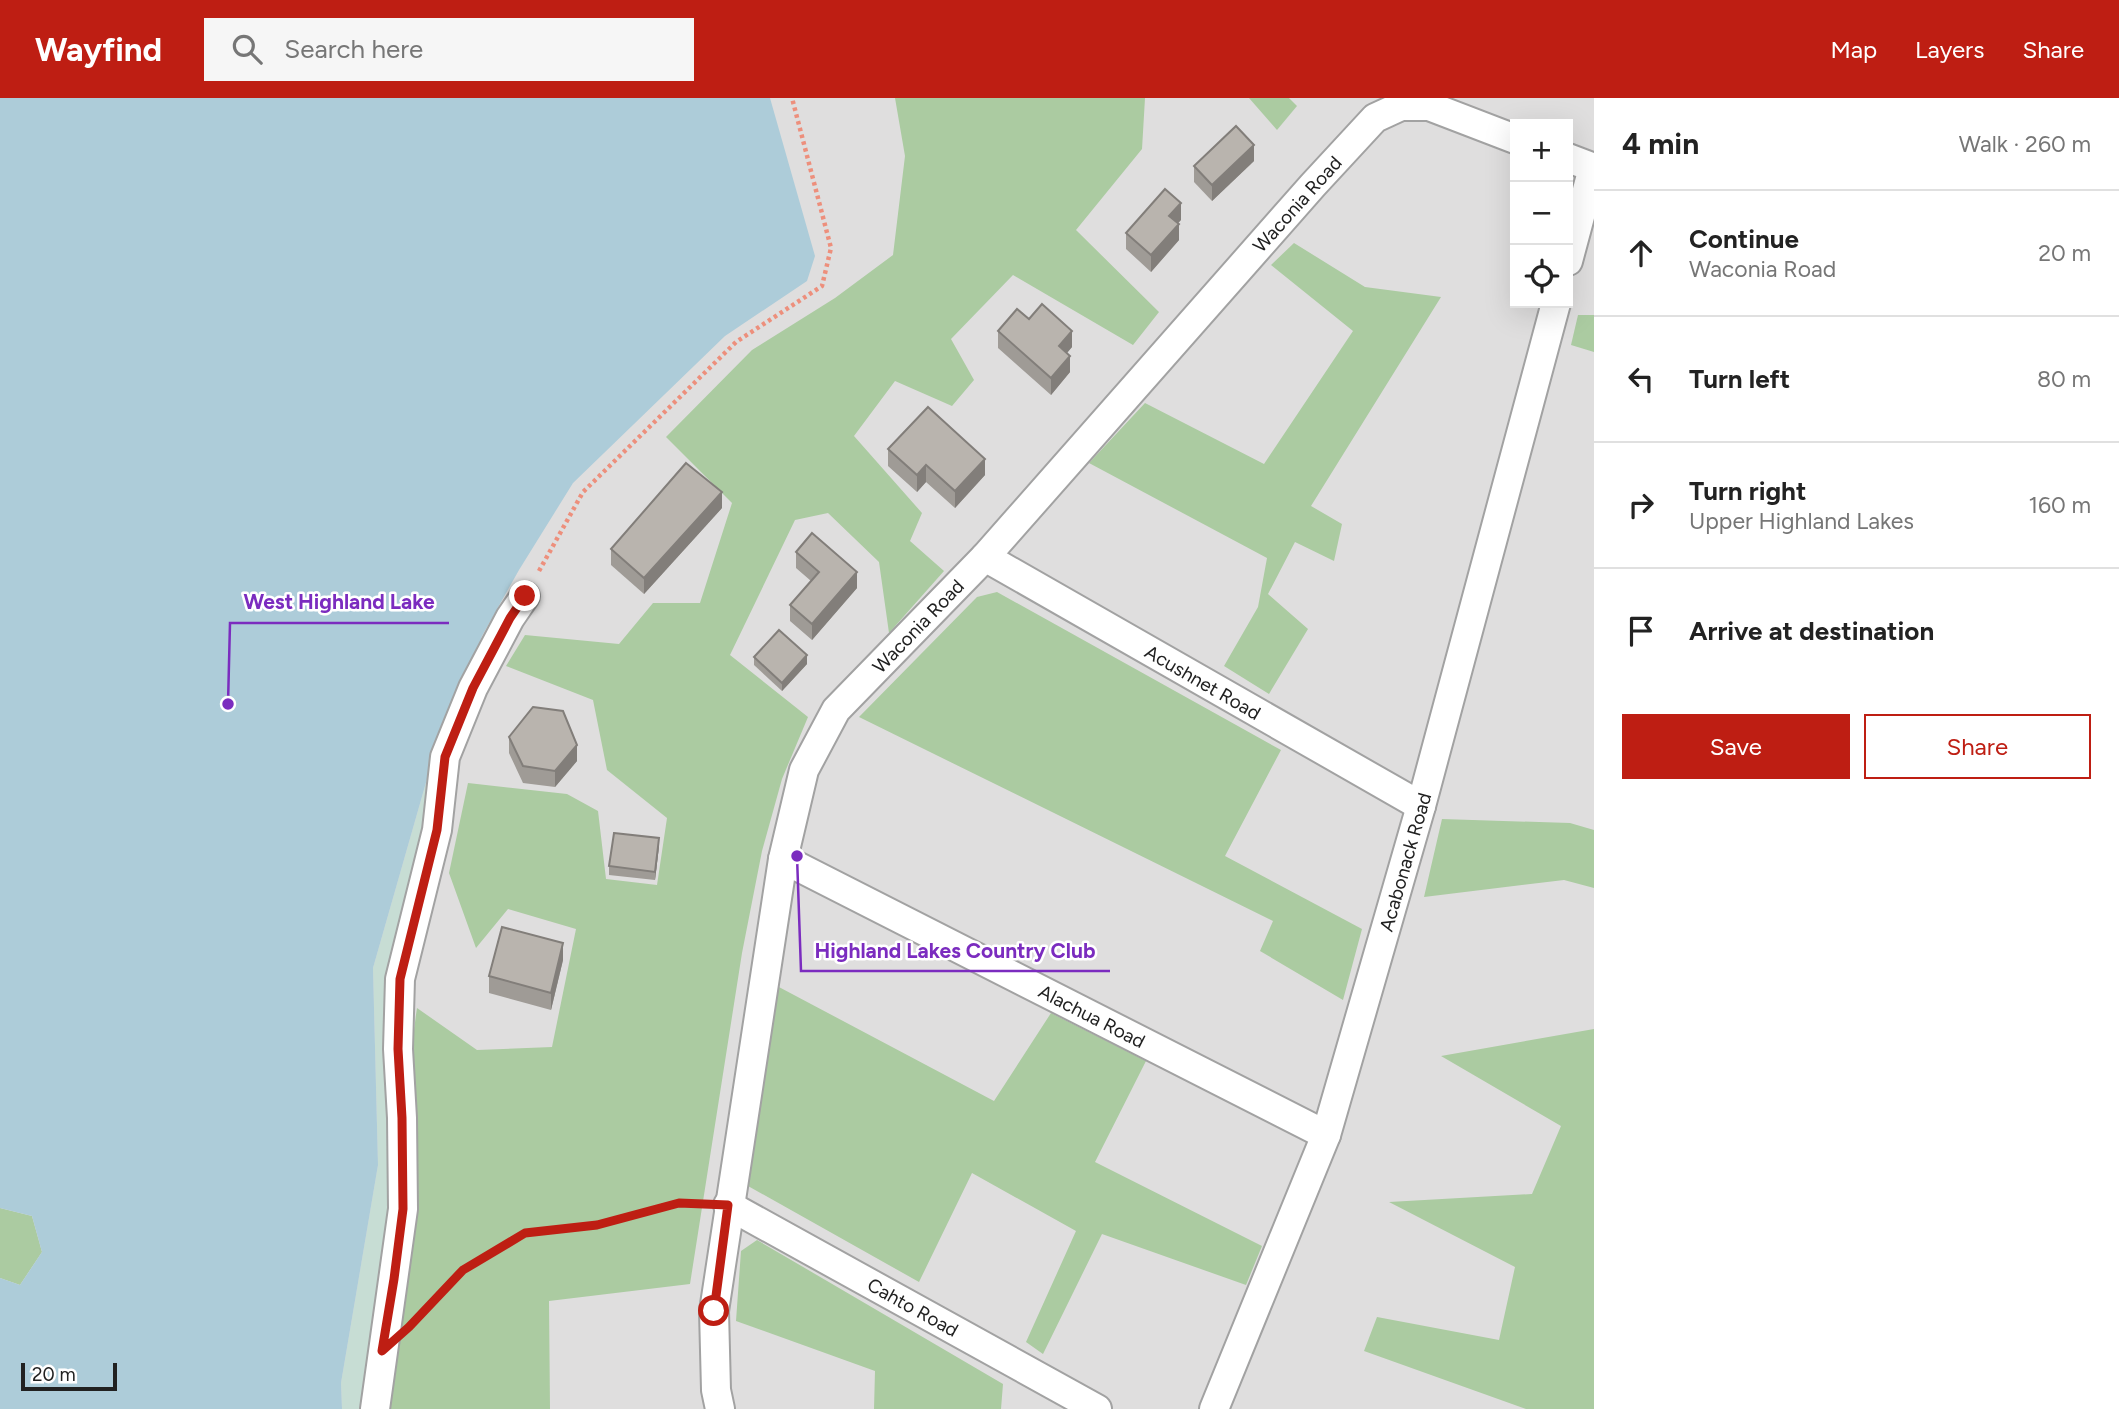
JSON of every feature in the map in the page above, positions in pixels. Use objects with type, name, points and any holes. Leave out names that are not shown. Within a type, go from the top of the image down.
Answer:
[{"type":"street","name":"Waconia Road","points":[[719,1409],[714,1311],[728,1205],[783,859],[804,769],[836,710],[985,558],[1375,118],[1401,106],[1429,106],[1510,137]]},
{"type":"street","points":[[1571,245],[1585,165]]},
{"type":"street","name":"Acabonack Road","points":[[1214,1409],[1326,1135],[1421,806],[1555,308]]},
{"type":"street","name":"Acushnet Road","points":[[985,558],[1421,806]]},
{"type":"street","points":[[375,1409],[403,1209],[398,1049],[400,979],[437,830],[445,757],[473,688],[510,618],[525,596]]},
{"type":"street","name":"Alachua Road","points":[[783,859],[1326,1135]]},
{"type":"street","name":"Cahto Road","points":[[728,1205],[1097,1409]]},
{"type":"path","points":[[525,596],[583,492],[736,342],[822,286],[831,248],[792,98]]},
{"type":"path","points":[[382,1351],[409,1327],[463,1270],[525,1233],[597,1225],[679,1203],[728,1205]]},
{"type":"shaded area","points":[[0,98],[1594,98],[1594,1409],[0,1409]]},
{"type":"green space","points":[[895,98],[1145,98],[1142,149],[1076,230],[1159,312],[1133,345],[1013,275],[951,339],[974,380],[952,406],[895,381],[854,436],[922,513],[910,541],[944,571],[889,633],[879,562],[828,513],[795,520],[730,655],[808,717],[782,779],[762,851],[742,953],[690,1284],[549,1301],[550,1409],[390,1409],[406,1108],[417,1008],[477,1050],[552,1047],[576,929],[508,909],[476,948],[449,873],[468,783],[567,794],[598,811],[606,879],[657,885],[667,818],[607,770],[593,700],[506,666],[525,635],[619,644],[653,603],[700,603],[732,503],[666,437],[752,350],[835,298],[893,255],[905,156]]},
{"type":"green space","points":[[1249,98],[1289,98],[1297,106],[1277,130]]},
{"type":"green space","points":[[1294,243],[1365,287],[1441,297],[1311,506],[1342,524],[1334,561],[1295,542],[1268,594],[1308,629],[1269,694],[1224,666],[1258,607],[1267,558],[1089,463],[1145,403],[1264,464],[1353,331],[1271,265]]},
{"type":"green space","points":[[1578,315],[1594,315],[1594,352],[1571,345]]},
{"type":"green space","points":[[997,592],[1281,750],[1225,856],[1362,929],[1343,1000],[1260,951],[1273,921],[859,717],[977,597]]},
{"type":"green space","points":[[429,772],[430,798],[392,1210],[363,1409],[342,1409],[341,1383],[378,1165],[373,968]]},
{"type":"green space","points":[[1442,819],[1570,823],[1594,830],[1594,888],[1564,880],[1424,897]]},
{"type":"green space","points":[[777,986],[994,1101],[1051,1013],[1146,1061],[1095,1162],[1262,1246],[1246,1285],[1102,1234],[1043,1354],[1026,1342],[1076,1231],[972,1173],[919,1282],[748,1186]]},
{"type":"green space","points":[[1594,1029],[1594,1409],[1526,1409],[1364,1351],[1377,1317],[1499,1340],[1515,1267],[1389,1202],[1532,1194],[1561,1126],[1441,1056]]},
{"type":"green space","points":[[0,1208],[32,1216],[42,1252],[20,1285],[0,1278]]},
{"type":"green space","points":[[757,1240],[1003,1384],[1001,1409],[874,1409],[875,1371],[736,1321],[741,1251]]},
{"type":"water","points":[[0,98],[770,98],[815,256],[807,281],[725,336],[573,483],[482,636],[429,772],[373,968],[378,1165],[341,1383],[342,1409],[0,1409],[0,1278],[20,1285],[42,1252],[32,1216],[0,1208]]},
{"type":"building","points":[[1236,126],[1254,145],[1212,185],[1194,166]]},
{"type":"building","points":[[1165,189],[1181,203],[1169,216],[1179,224],[1151,255],[1126,233]]},
{"type":"building","points":[[1042,304],[1072,331],[1059,346],[1070,356],[1051,378],[998,331],[1017,309],[1029,319]]},
{"type":"building","points":[[928,407],[985,459],[955,491],[926,465],[917,475],[888,449]]},
{"type":"building","points":[[686,463],[722,492],[644,578],[611,549]]},
{"type":"building","points":[[812,533],[857,572],[812,624],[790,605],[819,572],[796,552]]},
{"type":"building","points":[[779,630],[807,655],[782,683],[754,657]]},
{"type":"building","points":[[533,707],[563,711],[577,745],[555,771],[523,766],[509,737]]},
{"type":"building","points":[[614,833],[659,838],[655,872],[609,866]]},
{"type":"building","points":[[502,927],[563,943],[551,993],[489,976]]},
{"type":"place","name":"West Highland Lake","points":[[228,704]]},
{"type":"place","name":"Highland Lakes Country Club","points":[[797,856]]},
{"type":"route","points":[[525,596],[510,618],[473,688],[445,757],[437,830],[400,979],[398,1049],[403,1209],[382,1351],[409,1327],[463,1270],[525,1233],[597,1225],[679,1203],[728,1205],[714,1311]]}]
